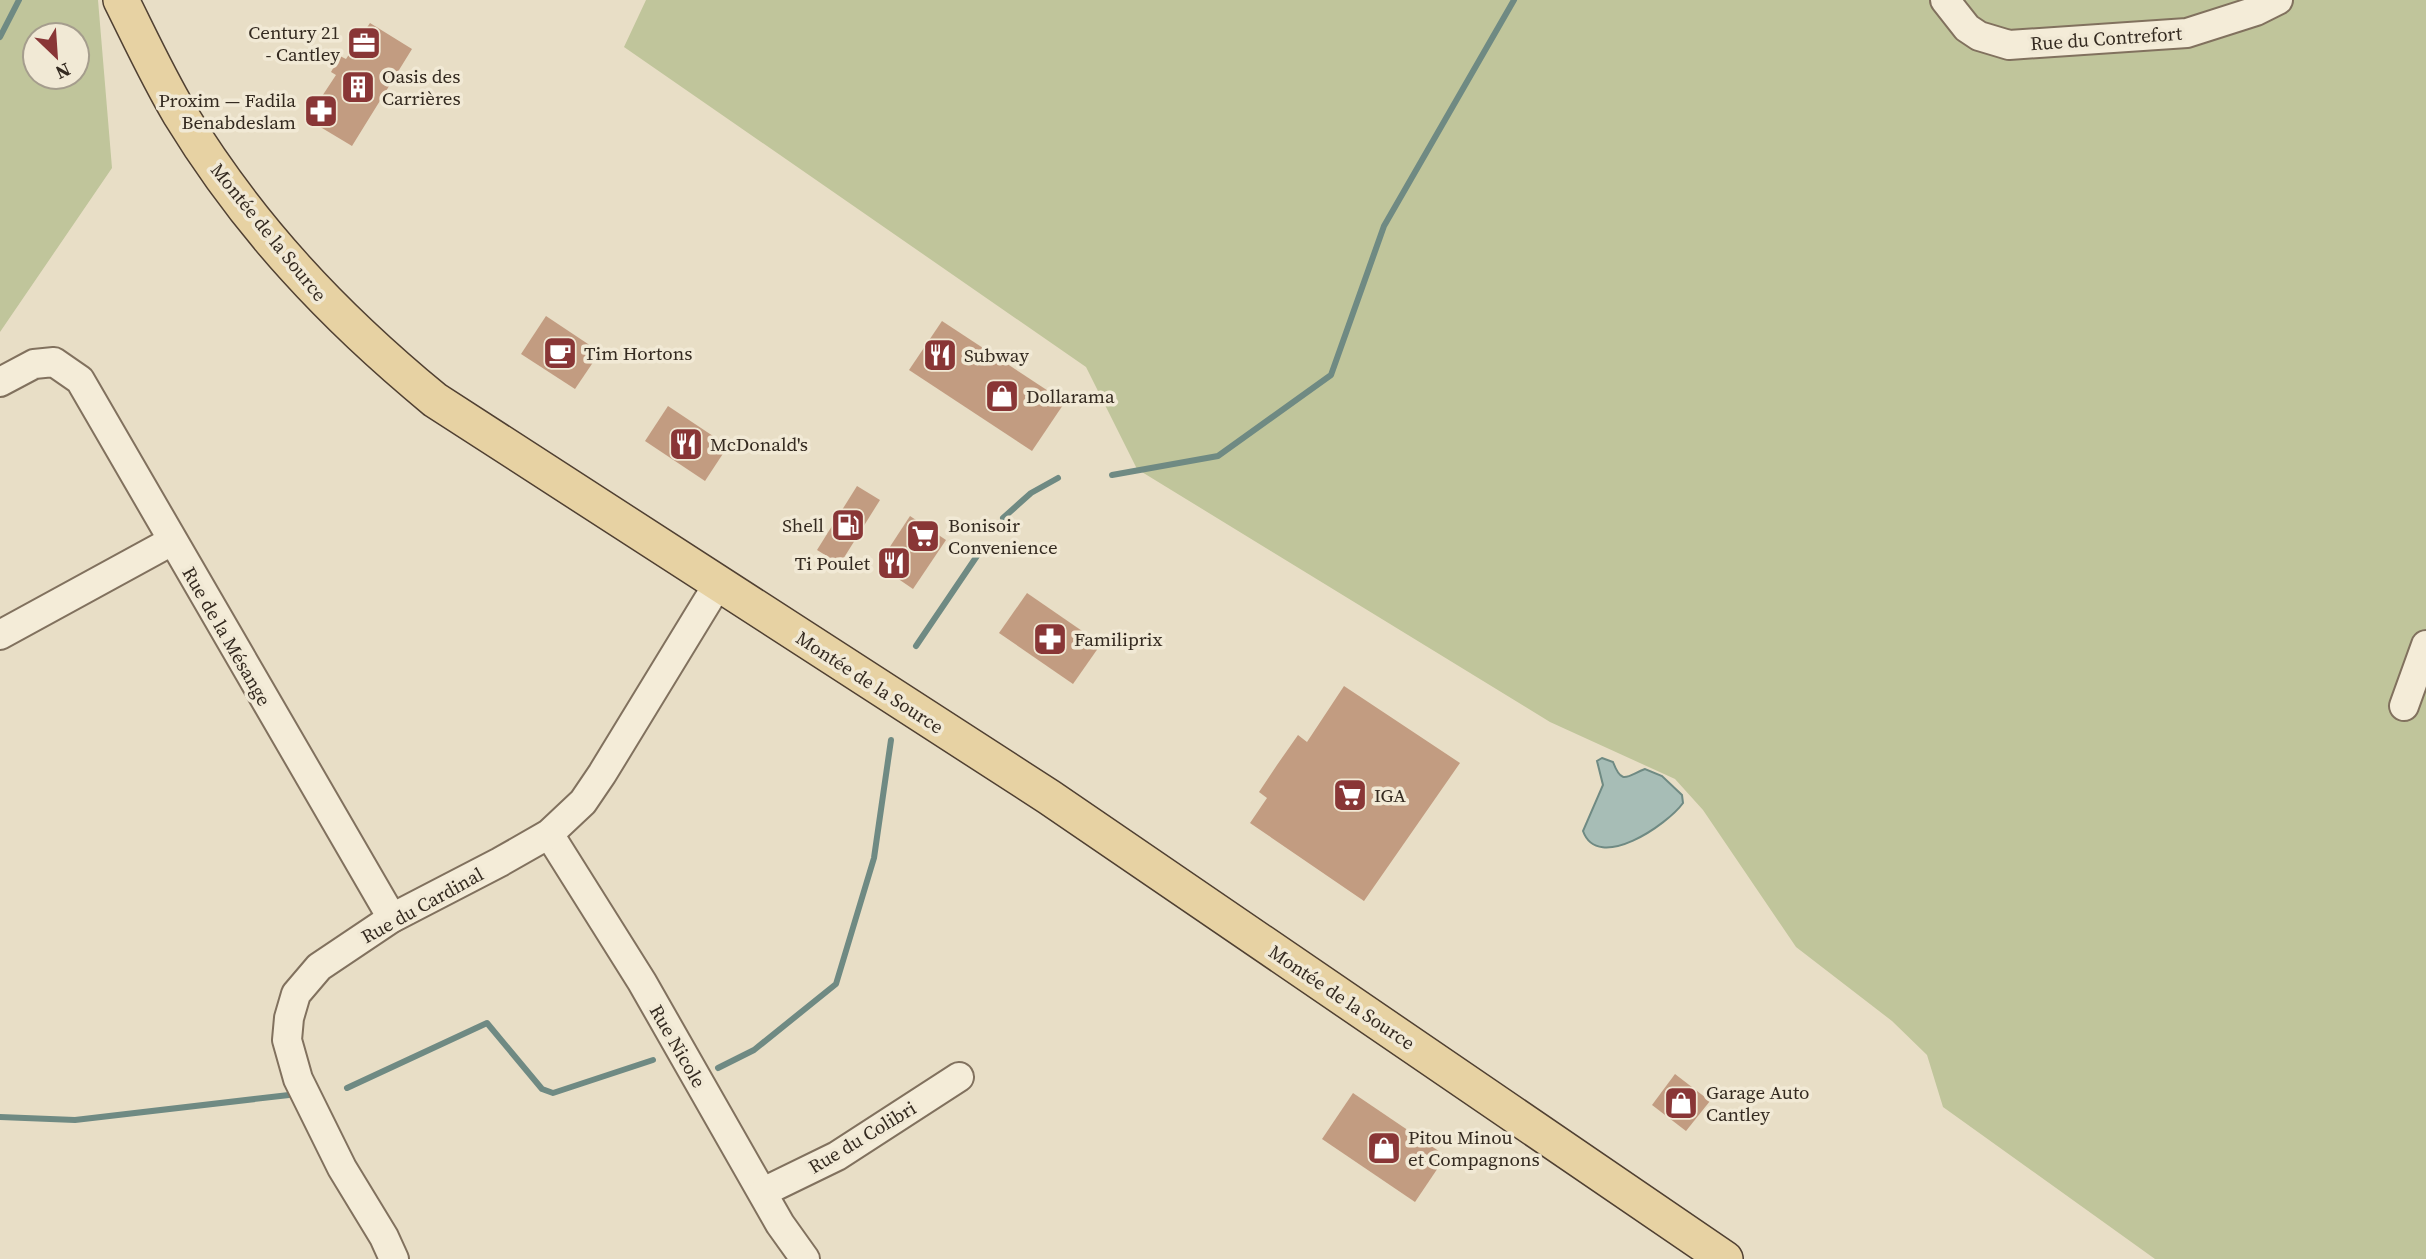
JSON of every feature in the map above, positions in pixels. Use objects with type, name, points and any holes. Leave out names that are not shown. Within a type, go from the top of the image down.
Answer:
[{"type":"main road","name":"Montée de la Source","points":[[121,0],[179,112],[252,218],[293,268],[337,315],[435,400],[1049,797],[1725,1259]]},
{"type":"street","name":"Rue du Contrefort","points":[[1945,0],[1967,28],[1979,36],[2009,45],[2187,33],[2256,11],[2278,0]]},
{"type":"street","name":"Rue de la Mésange","points":[[0,382],[34,364],[54,362],[80,380],[392,918]]},
{"type":"street","points":[[0,635],[172,541]]},
{"type":"street","name":"Rue du Cardinal","points":[[394,1259],[384,1237],[342,1168],[299,1079],[287,1040],[289,1018],[296,994],[319,967],[392,918],[549,834],[583,802],[718,584]]},
{"type":"street","points":[[2404,706],[2426,645]]},
{"type":"street","name":"Rue Nicole","points":[[549,834],[642,982],[780,1224],[805,1259]]},
{"type":"street","name":"Rue du Colibri","points":[[763,1192],[836,1156],[959,1077]]},
{"type":"green space","points":[[0,0],[98,0],[112,168],[0,332]]},
{"type":"green space","points":[[646,0],[2426,0],[2426,1259],[2155,1259],[1943,1107],[1927,1055],[1892,1021],[1796,947],[1703,810],[1675,779],[1550,722],[1137,469],[1086,367],[624,47]]},
{"type":"water","points":[[1602,758],[1613,762],[1622,777],[1645,769],[1662,776],[1682,795],[1683,803],[1663,822],[1633,841],[1603,847],[1591,843],[1583,831],[1603,785],[1597,761]]},
{"type":"building","name":"Oasis des Carrières","points":[[370,23],[412,49],[352,146],[307,119],[336,75],[331,72],[340,56],[346,59]]},
{"type":"building","name":"Tim Hortons","points":[[546,316],[600,352],[575,389],[521,354]]},
{"type":"building","name":"Dollarama","points":[[942,321],[1065,402],[1032,451],[909,370]]},
{"type":"building","name":"McDonald's","points":[[668,406],[728,446],[705,481],[645,441]]},
{"type":"building","name":"Shell","points":[[857,486],[880,500],[840,564],[817,550]]},
{"type":"building","points":[[910,516],[946,540],[913,589],[878,565]]},
{"type":"building","name":"Familiprix","points":[[1027,593],[1101,644],[1073,684],[999,633]]},
{"type":"building","name":"IGA","points":[[1344,686],[1460,763],[1364,901],[1250,823],[1267,798],[1259,792],[1277,765],[1298,735],[1307,742]]},
{"type":"building","name":"Garage Auto Cantley","points":[[1675,1074],[1710,1101],[1686,1131],[1652,1105]]},
{"type":"building","name":"Pitou Minou et Compagnons","points":[[1353,1093],[1446,1156],[1415,1202],[1322,1139]]},
{"type":"waterway","points":[[0,37],[19,0]]},
{"type":"waterway","points":[[1112,475],[1218,456],[1331,375],[1384,226],[1514,0]]},
{"type":"waterway","points":[[1003,518],[1031,493],[1058,478]]},
{"type":"waterway","points":[[916,646],[981,550]]},
{"type":"waterway","points":[[718,1068],[754,1050],[836,984],[874,858],[891,740]]},
{"type":"waterway","points":[[347,1088],[487,1023],[542,1089],[553,1093],[653,1060]]},
{"type":"waterway","points":[[0,1117],[75,1120],[289,1095]]},
{"type":"place","name":"Century 21 - Cantley","points":[[364,43]]},
{"type":"place","name":"Oasis des Carrières","points":[[358,87]]},
{"type":"place","name":"Proxim — Fadila Benabdeslam","points":[[321,111]]},
{"type":"place","name":"Tim Hortons","points":[[560,353]]},
{"type":"place","name":"Subway","points":[[940,355]]},
{"type":"place","name":"Dollarama","points":[[1002,396]]},
{"type":"place","name":"McDonald's","points":[[686,444]]},
{"type":"place","name":"Shell","points":[[848,525]]},
{"type":"place","name":"Bonisoir Convenience","points":[[923,536]]},
{"type":"place","name":"Ti Poulet","points":[[894,563]]},
{"type":"place","name":"Familiprix","points":[[1050,639]]},
{"type":"place","name":"IGA","points":[[1350,795]]},
{"type":"place","name":"Garage Auto Cantley","points":[[1681,1103]]},
{"type":"place","name":"Pitou Minou et Compagnons","points":[[1384,1148]]}]
